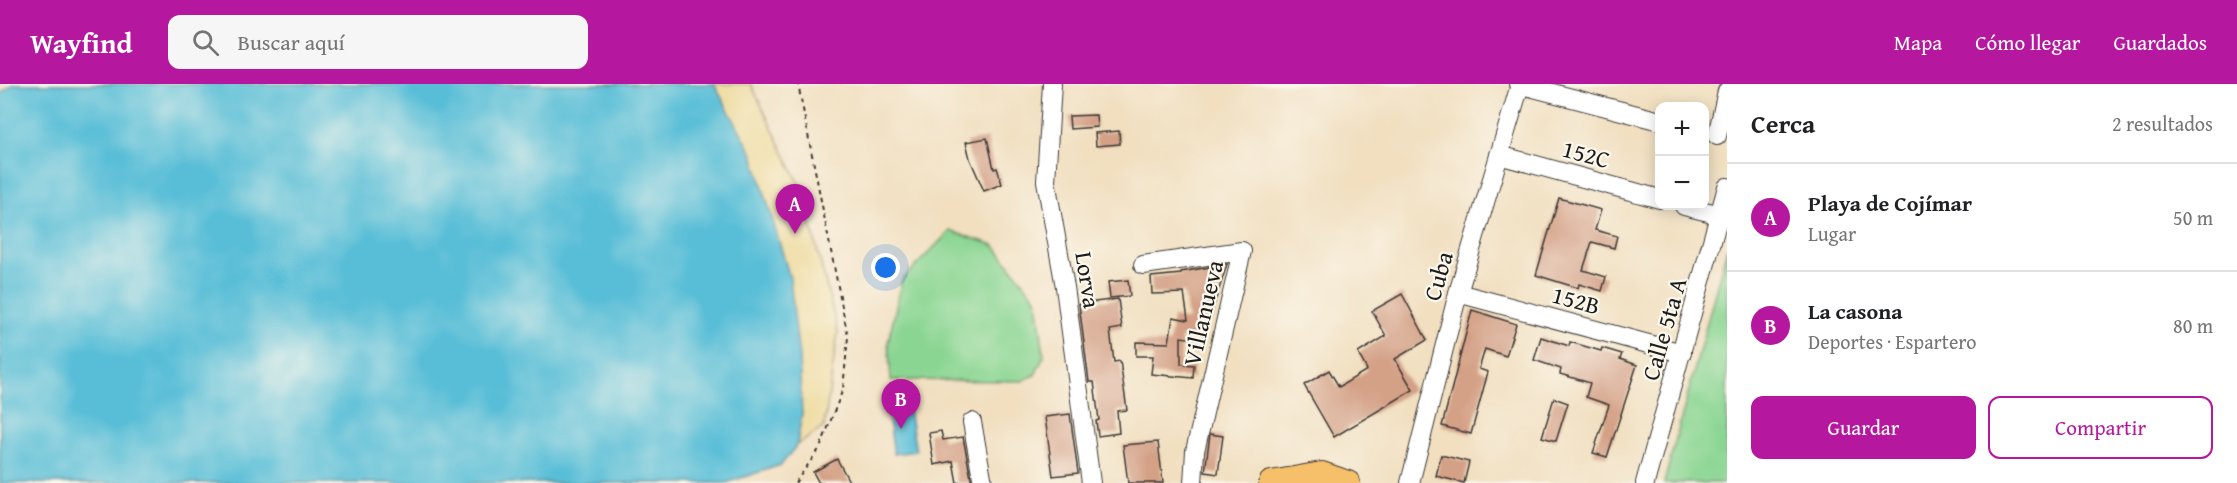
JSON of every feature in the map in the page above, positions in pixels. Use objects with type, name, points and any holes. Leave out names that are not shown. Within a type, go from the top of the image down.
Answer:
[{"type":"main road","points":[[1271,483],[1322,474],[1348,483]]},
{"type":"street","name":"Lorva","points":[[1052,84],[1046,181],[1065,287],[1091,483]]},
{"type":"street","points":[[1519,84],[1575,91],[1655,120]]},
{"type":"street","name":"Cuba","points":[[1410,483],[1458,293],[1519,84]]},
{"type":"street","points":[[1716,135],[1727,90],[1726,84]]},
{"type":"street","name":"152C","points":[[1499,155],[1655,198]]},
{"type":"street","name":"Calle 5ta A","points":[[1645,483],[1721,216],[1727,187]]},
{"type":"street","points":[[1699,210],[1721,216]]},
{"type":"street","name":"Villanueva","points":[[1143,265],[1242,251],[1196,451],[1192,483]]},
{"type":"street","name":"152B","points":[[1458,293],[1682,353]]},
{"type":"street","points":[[972,422],[983,483]]},
{"type":"path","points":[[795,483],[820,448],[843,389],[848,337],[798,84]]},
{"type":"green space","points":[[950,231],[994,245],[1037,300],[1044,356],[1035,375],[1022,381],[891,380],[888,342],[902,280]]},
{"type":"green space","points":[[1727,248],[1727,483],[1664,483]]},
{"type":"sand","points":[[714,84],[751,84],[802,190],[838,332],[824,427],[797,445],[802,413]]},
{"type":"water","points":[[13,84],[714,84],[753,154],[790,278],[799,357],[802,413],[797,445],[781,465],[726,483],[0,483],[0,94]]},
{"type":"water","points":[[908,404],[916,451],[894,454],[887,408]]},
{"type":"building","points":[[1096,115],[1097,127],[1070,129],[1069,116]]},
{"type":"building","points":[[1119,131],[1120,144],[1096,146],[1095,133]]},
{"type":"building","points":[[987,138],[994,169],[997,168],[1002,184],[984,191],[970,159],[966,142]]},
{"type":"building","points":[[1559,198],[1601,210],[1595,230],[1617,236],[1614,248],[1592,242],[1583,270],[1606,277],[1602,291],[1579,284],[1578,288],[1536,275]]},
{"type":"building","points":[[1227,264],[1210,318],[1205,317],[1202,340],[1181,337],[1181,364],[1194,365],[1193,378],[1151,374],[1153,356],[1136,356],[1136,342],[1169,343],[1173,317],[1188,320],[1184,293],[1152,294],[1151,277],[1181,274],[1181,272]]},
{"type":"building","points":[[1128,280],[1130,296],[1110,298],[1108,282]]},
{"type":"building","points":[[1402,294],[1427,340],[1395,359],[1413,390],[1334,437],[1304,385],[1329,370],[1339,387],[1367,370],[1358,353],[1386,336],[1372,311]]},
{"type":"building","points":[[1118,299],[1122,328],[1110,330],[1114,362],[1120,361],[1127,410],[1117,411],[1119,433],[1098,436],[1096,421],[1099,420],[1094,382],[1089,382],[1079,304]]},
{"type":"building","points":[[1472,310],[1516,324],[1506,356],[1485,349],[1479,369],[1488,372],[1471,434],[1442,426]]},
{"type":"building","points":[[1541,337],[1569,346],[1570,342],[1601,351],[1602,348],[1622,354],[1620,359],[1637,365],[1607,457],[1593,453],[1609,405],[1586,397],[1590,383],[1560,374],[1561,369],[1534,360]]},
{"type":"building","points":[[1554,398],[1568,403],[1556,441],[1542,437]]},
{"type":"building","points":[[1070,414],[1078,473],[1053,476],[1045,417]]},
{"type":"building","points":[[941,431],[943,440],[963,437],[972,483],[957,483],[953,461],[934,465],[929,433]]},
{"type":"building","points":[[1210,434],[1223,436],[1218,474],[1205,472]]},
{"type":"building","points":[[1158,442],[1163,483],[1128,483],[1123,445]]},
{"type":"building","points":[[1441,455],[1469,462],[1464,483],[1436,476]]},
{"type":"building","points":[[837,459],[850,483],[819,483],[813,472]]},
{"type":"place","name":"Playa de Cojímar","points":[[795,234]]},
{"type":"place","name":"La casona","points":[[901,429]]}]
